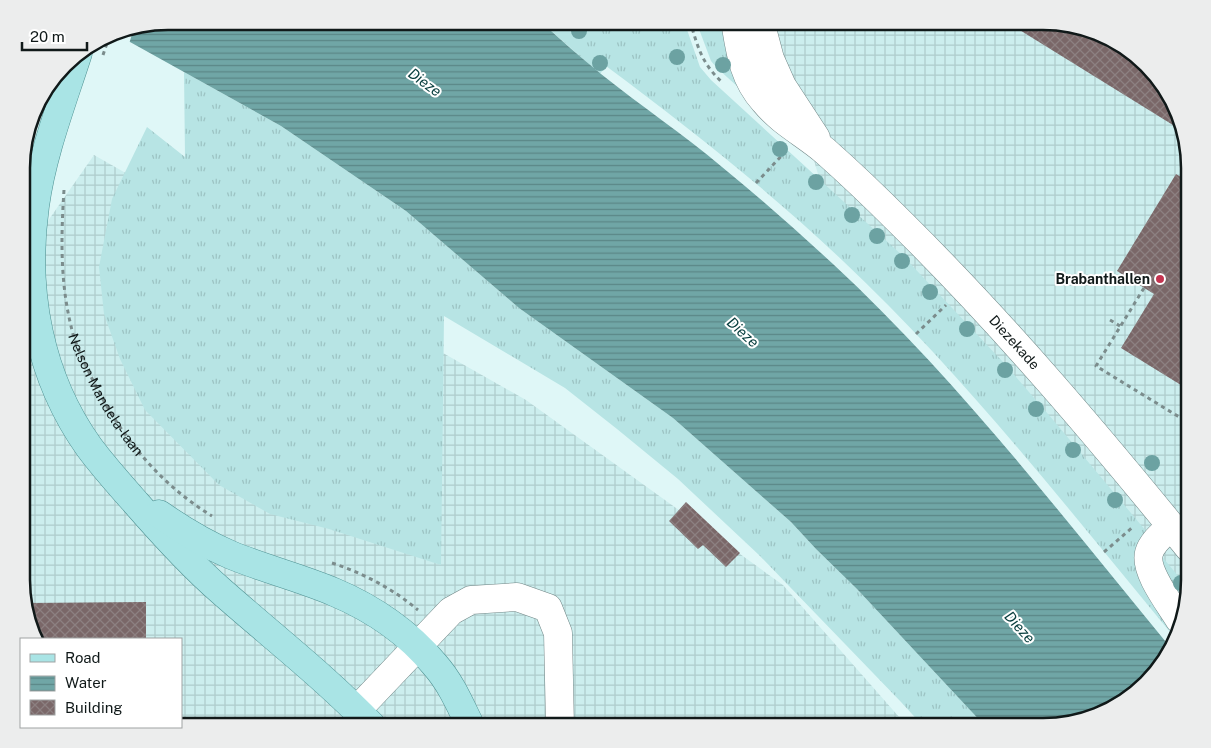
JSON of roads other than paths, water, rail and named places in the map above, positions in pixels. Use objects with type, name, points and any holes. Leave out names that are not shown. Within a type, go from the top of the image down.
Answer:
[{"type":"main road","points":[[73,68],[39,182],[30,261],[34,314],[46,360],[63,404],[89,447],[163,534],[193,565],[365,718]]},
{"type":"main road","points":[[118,482],[179,528],[207,544],[336,593],[366,608],[418,646],[436,666],[454,691],[467,718]]},
{"type":"street","name":"Diezekade","points":[[736,30],[742,64],[752,85],[764,102],[787,125],[824,150],[901,222],[979,302],[1052,383],[1181,538]]},
{"type":"street","name":"Diezekade","points":[[762,30],[770,59],[782,86],[824,150]]},
{"type":"street","points":[[1171,526],[1152,546],[1149,554],[1149,564],[1152,574],[1177,613]]},
{"type":"street","points":[[365,718],[418,646],[451,611],[471,600],[517,597],[548,608],[558,633],[560,718]]},
{"type":"water","name":"Dieze","points":[[168,30],[550,30],[601,74],[692,143],[750,191],[833,264],[879,308],[923,354],[1008,450],[1166,642],[1158,657],[1147,671],[1127,690],[1096,708],[1052,718],[978,718],[857,589],[791,522],[673,418],[519,308],[406,211],[281,126],[122,38],[150,31]]},
{"type":"place","name":"Brabanthallen","points":[[1160,279]]}]
